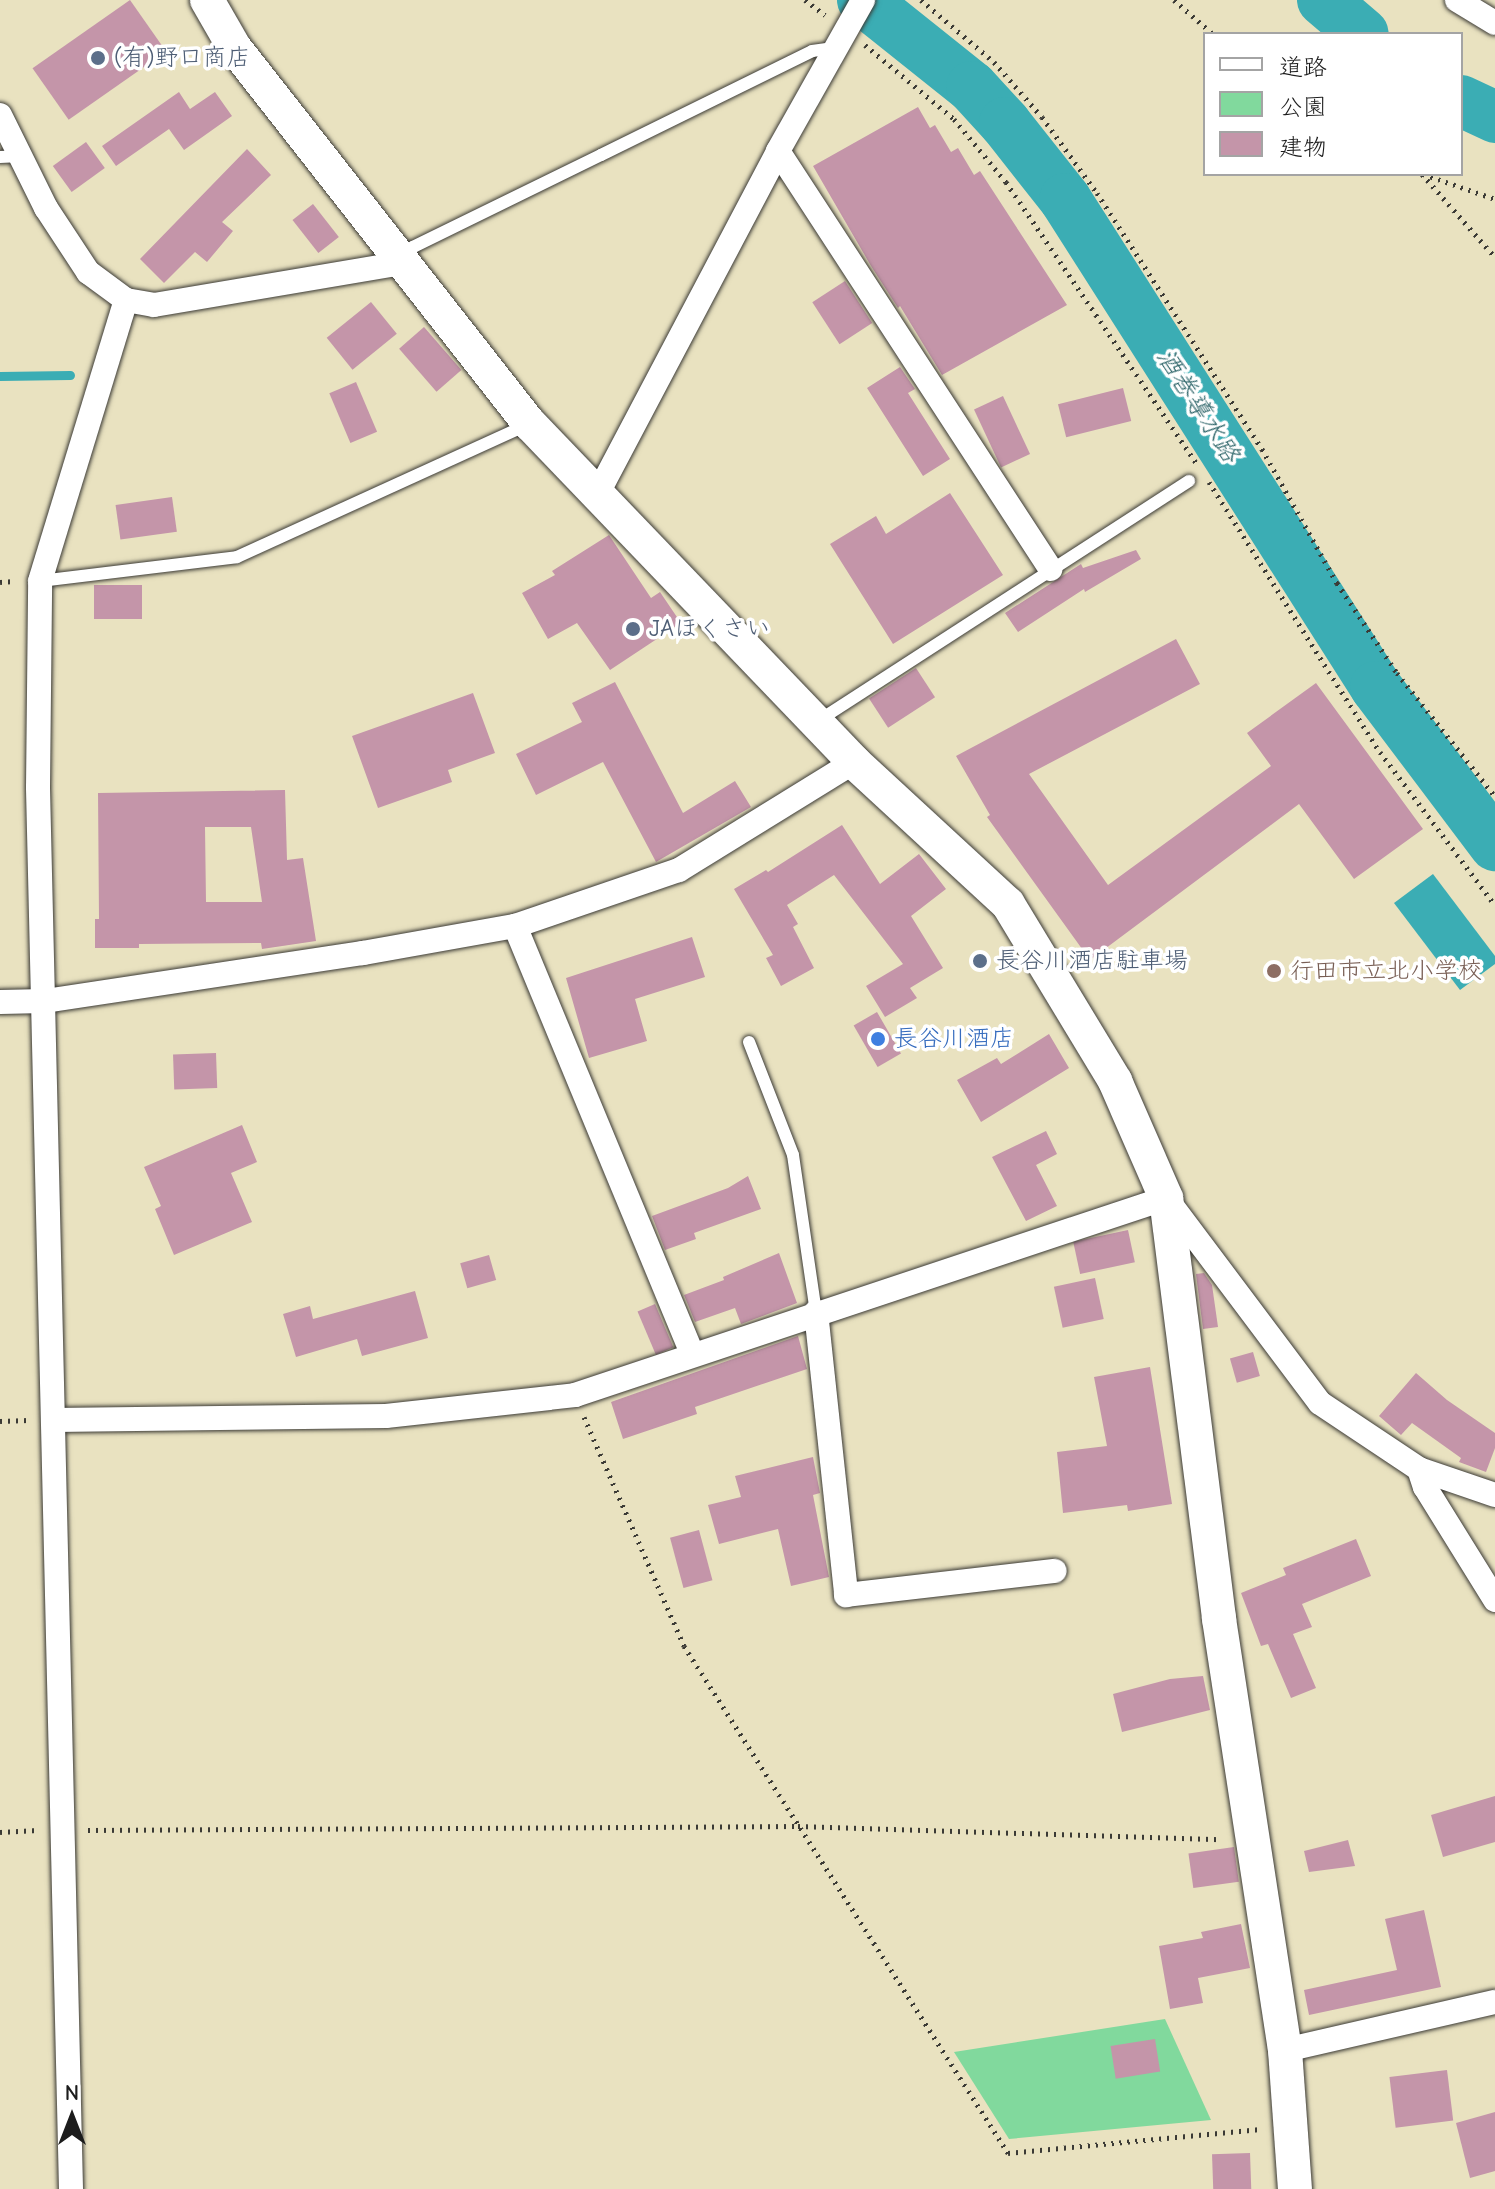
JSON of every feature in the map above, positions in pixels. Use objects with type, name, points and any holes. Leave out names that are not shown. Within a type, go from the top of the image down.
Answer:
[{"type":"street","points":[[207,0],[234,47],[530,424],[854,762],[1008,904],[1115,1081],[1166,1198],[1320,1403],[1419,1469],[1495,1495]]},
{"type":"street","points":[[598,493],[778,151],[863,0]]},
{"type":"street","points":[[1457,0],[1495,23]]},
{"type":"street","points":[[0,115],[11,156],[88,272],[126,300],[154,305],[402,263]]},
{"type":"street","points":[[778,151],[1050,569]]},
{"type":"street","points":[[71,2189],[38,787],[40,581],[126,300]]},
{"type":"street","points":[[0,1002],[45,1001],[363,953],[515,926],[679,870],[854,762]]},
{"type":"street","points":[[515,926],[692,1354]]},
{"type":"street","points":[[54,1420],[386,1416],[575,1395],[816,1312],[1166,1198]]},
{"type":"street","points":[[1166,1198],[1219,1619],[1285,2050],[1295,2189]]},
{"type":"street","points":[[816,1312],[846,1595],[1055,1571]]},
{"type":"street","points":[[1419,1469],[1425,1487],[1495,1600]]},
{"type":"street","points":[[1285,2050],[1495,2002]]},
{"type":"lane","points":[[402,263],[413,247],[845,36]]},
{"type":"lane","points":[[40,581],[237,557],[530,424]]},
{"type":"lane","points":[[818,721],[1189,481]]},
{"type":"lane","points":[[749,1042],[793,1155],[816,1312]]},
{"type":"path","points":[[921,0],[994,62],[1060,142],[1262,449],[1337,583],[1397,673],[1495,796]]},
{"type":"path","points":[[1174,0],[1211,32]]},
{"type":"path","points":[[845,36],[954,119],[1006,182],[1150,389],[1380,752],[1495,905]]},
{"type":"path","points":[[1424,176],[1495,257]]},
{"type":"path","points":[[1428,176],[1495,199]]},
{"type":"path","points":[[575,1395],[684,1646],[1008,2153],[1262,2129]]},
{"type":"path","points":[[0,1832],[64,1829],[798,1826],[1254,1840]]},
{"type":"green space","points":[[1165,2019],[1211,2120],[1009,2139],[954,2052]]},
{"type":"water","points":[[1433,874],[1495,956],[1495,964],[1460,990],[1394,903]]},
{"type":"building","name":"(有)野口商店","points":[[130,0],[166,52],[69,120],[33,68]]},
{"type":"building","points":[[179,92],[190,109],[215,92],[232,116],[184,150],[169,129],[116,166],[102,146]]},
{"type":"building","points":[[918,107],[930,128],[935,125],[951,152],[958,148],[974,175],[980,171],[1067,305],[942,375],[900,306],[898,308],[871,266],[813,166]]},
{"type":"building","points":[[86,142],[105,168],[72,192],[53,166]]},
{"type":"building","points":[[247,149],[271,175],[222,222],[233,231],[207,262],[195,252],[164,283],[140,259]]},
{"type":"building","points":[[313,204],[339,237],[318,253],[293,220]]},
{"type":"building","points":[[845,281],[872,323],[840,344],[812,302]]},
{"type":"building","points":[[371,302],[397,334],[353,370],[327,338]]},
{"type":"building","points":[[424,327],[461,370],[436,392],[399,349]]},
{"type":"building","points":[[900,367],[915,389],[908,393],[950,459],[923,476],[867,388]]},
{"type":"building","points":[[356,382],[377,432],[350,443],[329,393]]},
{"type":"building","points":[[1123,388],[1131,421],[1066,437],[1058,404]]},
{"type":"building","points":[[1003,396],[1030,454],[1001,468],[974,410]]},
{"type":"building","points":[[950,493],[1003,575],[893,644],[830,544],[876,516],[886,534]]},
{"type":"building","points":[[172,497],[177,532],[120,540],[116,505]]},
{"type":"building","points":[[609,535],[651,598],[660,592],[681,623],[610,670],[577,623],[548,639],[522,593],[555,575],[552,571]]},
{"type":"building","points":[[1136,550],[1141,559],[1085,592],[1084,589],[1018,632],[1005,613],[1081,564],[1083,568]]},
{"type":"building","points":[[94,585],[142,585],[142,619],[94,619]]},
{"type":"building","points":[[1176,639],[1200,684],[1029,774],[1108,885],[1271,766],[1247,733],[1316,683],[1423,829],[1354,879],[1299,804],[1090,960],[987,817],[990,815],[956,756]]},
{"type":"building","points":[[916,668],[935,697],[888,728],[869,698]]},
{"type":"building","points":[[615,682],[683,813],[735,781],[751,807],[656,862],[603,762],[536,795],[516,754],[582,722],[572,703]]},
{"type":"building","points":[[473,693],[495,753],[448,770],[452,782],[378,808],[352,736]]},
{"type":"building","points":[[285,790],[287,860],[303,858],[316,941],[262,949],[261,943],[139,944],[139,948],[95,948],[95,919],[99,919],[98,793]],"holes":[[[205,827],[251,827],[262,902],[206,902]]]},
{"type":"building","points":[[842,825],[880,884],[919,854],[946,889],[911,916],[943,968],[910,988],[917,998],[885,1017],[866,986],[903,964],[834,875],[787,905],[798,924],[793,927],[814,968],[781,986],[766,958],[773,955],[734,889],[766,870],[768,872]]},
{"type":"building","points":[[692,937],[705,977],[635,999],[647,1041],[589,1058],[566,978]]},
{"type":"building","name":"長谷川酒店","points":[[877,1012],[901,1054],[878,1067],[854,1026]]},
{"type":"building","points":[[1049,1034],[1069,1068],[981,1122],[957,1080],[997,1058],[1001,1064]]},
{"type":"building","points":[[216,1053],[217,1088],[174,1089],[173,1055]]},
{"type":"building","points":[[242,1125],[257,1162],[231,1173],[252,1222],[174,1255],[155,1209],[161,1206],[144,1167]]},
{"type":"building","points":[[1046,1131],[1057,1154],[1036,1165],[1057,1206],[1026,1221],[992,1157]]},
{"type":"building","points":[[748,1176],[761,1209],[694,1233],[696,1239],[665,1250],[652,1216],[728,1188]]},
{"type":"building","points":[[1128,1230],[1135,1262],[1080,1274],[1073,1242]]},
{"type":"building","points":[[779,1253],[797,1303],[741,1324],[735,1308],[695,1322],[684,1295],[724,1280],[723,1277]]},
{"type":"building","points":[[489,1255],[496,1280],[467,1288],[460,1263]]},
{"type":"building","points":[[1204,1273],[1212,1285],[1218,1327],[1203,1329],[1196,1274]]},
{"type":"building","points":[[1095,1278],[1104,1319],[1063,1328],[1054,1287]]},
{"type":"building","points":[[415,1291],[428,1338],[362,1356],[357,1339],[296,1357],[283,1314],[310,1306],[313,1319]]},
{"type":"building","points":[[655,1304],[673,1347],[656,1355],[638,1311]]},
{"type":"building","points":[[798,1336],[807,1369],[695,1407],[697,1414],[623,1439],[611,1402]]},
{"type":"building","points":[[1253,1352],[1260,1376],[1237,1383],[1230,1359]]},
{"type":"building","points":[[1150,1367],[1172,1504],[1128,1511],[1127,1505],[1063,1513],[1057,1452],[1107,1446],[1094,1377]]},
{"type":"building","points":[[1416,1373],[1447,1400],[1495,1433],[1495,1448],[1486,1472],[1459,1462],[1461,1458],[1412,1423],[1401,1435],[1379,1416]]},
{"type":"building","points":[[813,1457],[820,1493],[813,1495],[829,1577],[791,1586],[778,1529],[719,1544],[708,1505],[741,1497],[735,1476]]},
{"type":"building","points":[[699,1530],[712,1580],[683,1588],[670,1538]]},
{"type":"building","points":[[1356,1539],[1371,1576],[1302,1604],[1312,1627],[1293,1634],[1316,1688],[1291,1698],[1268,1644],[1261,1646],[1241,1593],[1286,1575],[1283,1568]]},
{"type":"building","points":[[1203,1676],[1210,1710],[1122,1732],[1113,1694],[1170,1679]]},
{"type":"building","points":[[1495,1796],[1495,1842],[1443,1857],[1431,1815]]},
{"type":"building","points":[[1348,1840],[1355,1866],[1309,1872],[1304,1851]]},
{"type":"building","points":[[1234,1847],[1239,1882],[1193,1888],[1188,1853]]},
{"type":"building","points":[[1424,1910],[1441,1987],[1309,2015],[1304,1990],[1397,1970],[1385,1919]]},
{"type":"building","points":[[1241,1924],[1250,1968],[1198,1978],[1203,2003],[1170,2009],[1159,1946],[1203,1938],[1201,1932]]},
{"type":"building","points":[[1155,2039],[1160,2072],[1116,2079],[1111,2046]]},
{"type":"building","points":[[1447,2070],[1453,2121],[1396,2128],[1389,2077]]},
{"type":"building","points":[[1495,2112],[1495,2171],[1470,2178],[1456,2123]]},
{"type":"building","points":[[1250,2153],[1251,2189],[1213,2189],[1212,2154]]},
{"type":"waterway","name":"酒巻導水路","points":[[863,0],[972,87],[1065,199],[1376,687],[1495,845]]},
{"type":"waterway","points":[[1323,0],[1361,32]]},
{"type":"waterway","points":[[1463,102],[1495,117]]},
{"type":"waterway","points":[[0,376],[70,375]]},
{"type":"place","name":"(有)野口商店","points":[[98,58]]},
{"type":"place","name":"JAほくさい","points":[[633,629]]},
{"type":"place","name":"長谷川酒店駐車場","points":[[980,961]]},
{"type":"place","name":"行田市立北小学校","points":[[1274,971]]},
{"type":"place","name":"長谷川酒店","points":[[878,1039]]}]
